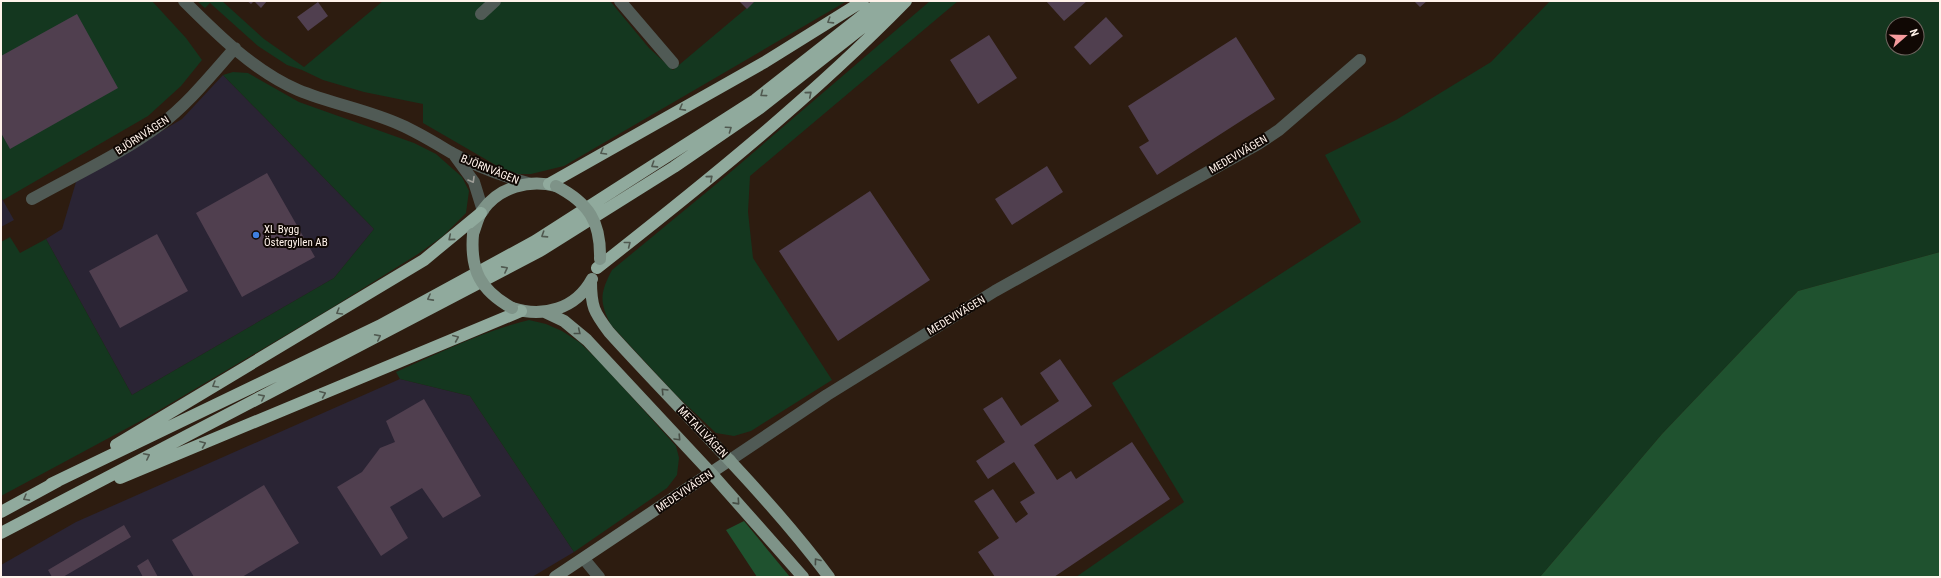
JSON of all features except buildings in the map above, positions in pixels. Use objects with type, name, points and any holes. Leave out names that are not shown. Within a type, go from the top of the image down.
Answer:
[{"type":"highway","points":[[553,185],[765,62],[863,1]]},
{"type":"highway","points":[[51,484],[379,326],[535,241],[755,100],[881,1]]},
{"type":"highway","points":[[1,532],[540,251],[674,168],[754,112],[896,1]]},
{"type":"highway","points":[[598,263],[680,203],[829,77],[906,1]]},
{"type":"highway","points":[[1,512],[51,484],[424,260],[482,212]]},
{"type":"highway","points":[[50,506],[517,310]]},
{"type":"main road","points":[[528,184],[553,185],[573,195],[586,207],[592,218],[600,240],[598,263],[591,281],[583,293],[572,302],[545,312],[517,310],[496,299],[483,286],[475,270],[471,252],[472,234],[482,212],[502,192],[528,184]]},
{"type":"main road","name":"METALLVÄGEN","points":[[591,281],[591,303],[598,317],[609,332],[730,460],[804,544],[829,577]]},
{"type":"main road","name":"METALLVÄGEN","points":[[545,312],[564,321],[587,340],[711,473],[803,577]]},
{"type":"street","name":"BJÖRNVÄGEN","points":[[184,1],[258,67],[296,89],[399,124],[425,136],[453,153],[504,177],[528,184]]},
{"type":"street","points":[[481,14],[495,1]]},
{"type":"street","points":[[620,1],[673,63]]},
{"type":"street","name":"BJÖRNVÄGEN","points":[[32,199],[136,141],[160,125],[177,111],[235,48]]},
{"type":"street","name":"MEDEVIVÄGEN","points":[[555,577],[827,395],[989,295],[1258,144],[1279,130],[1360,60]]},
{"type":"street","name":"BJÖRNVÄGEN","points":[[453,153],[474,182],[482,212]]},
{"type":"street","points":[[584,559],[599,577]]},
{"type":"shaded area","points":[[223,75],[374,229],[334,278],[132,395],[46,239],[62,229],[76,182],[182,119]]},
{"type":"shaded area","points":[[1,197],[14,220],[1,227]]},
{"type":"shaded area","points":[[400,379],[470,396],[574,552],[532,577],[1,577],[1,565],[76,522]]},
{"type":"green space","points":[[1,1],[152,1],[186,38],[202,60],[181,86],[148,116],[3,200],[1,197]]},
{"type":"green space","points":[[197,1],[222,1],[264,39],[304,67],[383,1],[610,1],[649,48],[673,70],[755,1],[847,1],[564,166],[531,174],[514,174],[499,167],[423,123],[423,104],[364,92],[323,80],[287,65],[258,46],[210,3],[205,8]]},
{"type":"green space","points":[[930,1],[958,1],[750,176],[748,212],[753,258],[832,380],[751,431],[734,436],[716,433],[676,395],[611,325],[604,310],[602,298],[608,278],[612,270],[726,176]]},
{"type":"green space","points":[[1550,1],[1940,1],[1940,252],[1798,291],[1662,434],[1540,577],[1076,577],[1184,502],[1112,383],[1361,222],[1325,155],[1396,120],[1491,62]]},
{"type":"green space","points":[[233,72],[248,73],[299,102],[414,143],[436,154],[462,177],[469,191],[466,213],[443,236],[418,254],[333,307],[146,418],[1,496],[1,242],[10,237],[20,253],[46,239],[132,395],[334,278],[374,229],[223,75]]},
{"type":"green space","points":[[1940,252],[1940,577],[1540,577],[1662,434],[1798,291]]},
{"type":"green space","points":[[529,320],[546,324],[562,331],[579,342],[601,363],[676,446],[679,458],[677,475],[667,488],[574,552],[470,396],[400,379],[396,372],[478,336]]},
{"type":"green space","points":[[744,521],[790,577],[757,577],[726,530]]},
{"type":"place","name":"XL Bygg Östergyllen AB","points":[[256,235]]}]
